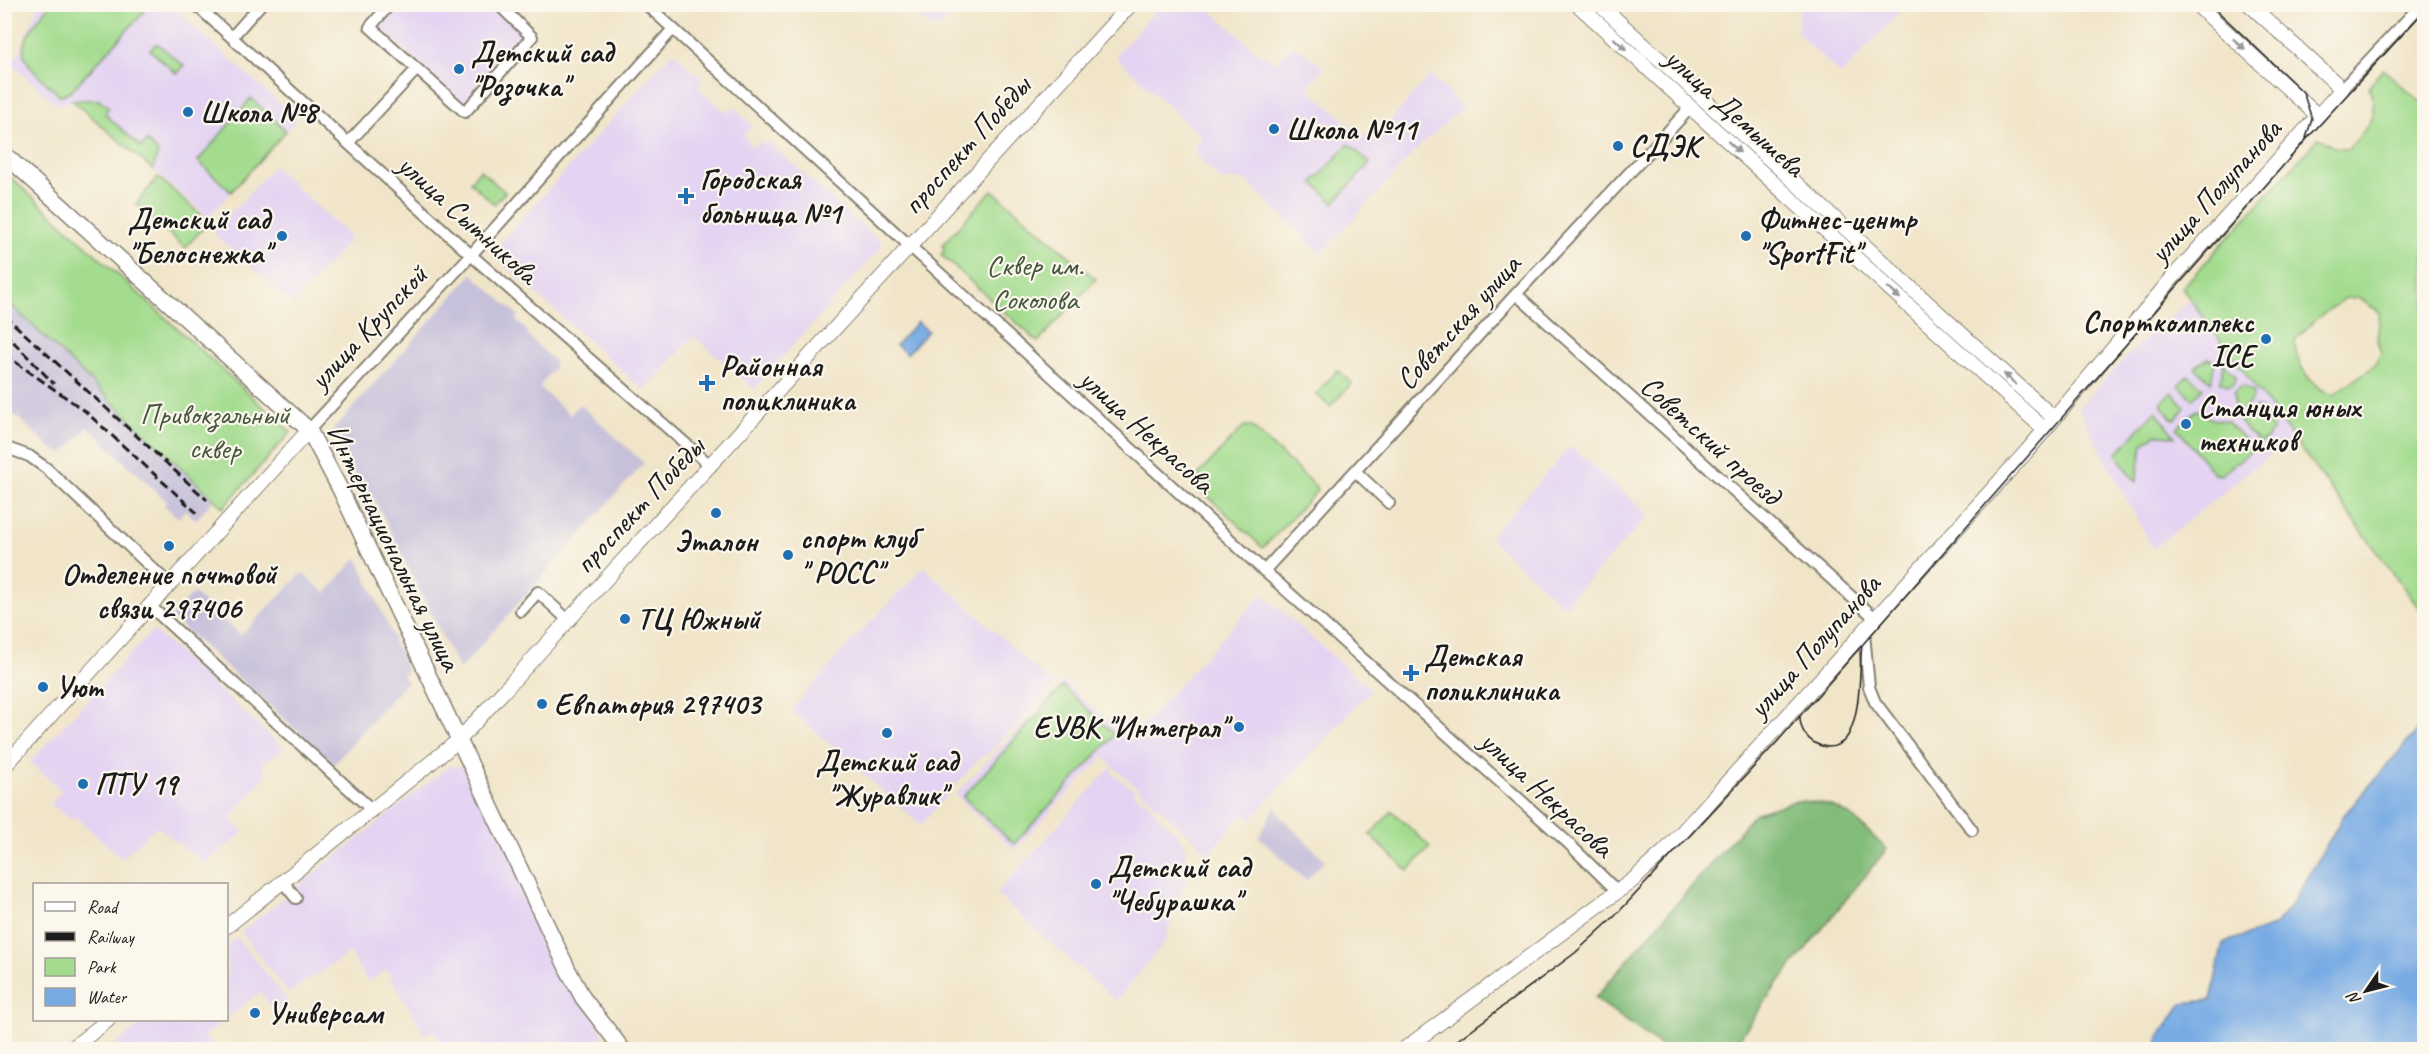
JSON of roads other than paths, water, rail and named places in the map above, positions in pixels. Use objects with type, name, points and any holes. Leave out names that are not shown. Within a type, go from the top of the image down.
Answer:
[{"type":"main road","name":"Интернациональная улица","points":[[4,154],[309,430],[340,489],[578,989],[596,1017],[624,1050]]},
{"type":"street","name":"улица Сытникова","points":[[195,4],[471,255],[711,466]]},
{"type":"street","points":[[232,37],[261,4]]},
{"type":"street","points":[[390,4],[370,27],[465,112],[532,37],[498,4]]},
{"type":"street","name":"улица Некрасова","points":[[646,4],[1264,571],[1566,841],[1617,891]]},
{"type":"street","name":"проспект Победы","points":[[228,925],[374,811],[459,740],[1131,4]]},
{"type":"street","name":"улица Демышева","points":[[1577,4],[1690,108],[1953,337],[2054,418]]},
{"type":"street","name":"улица Демышева","points":[[1599,4],[1953,337],[2044,429]]},
{"type":"street","points":[[2196,4],[2318,116]]},
{"type":"street","points":[[2249,4],[2342,89]]},
{"type":"street","name":"улица Полупанова","points":[[1403,1050],[1617,891],[1666,850],[1864,633],[2054,418],[2174,276],[2342,89],[2422,4]]},
{"type":"street","name":"улица Крупской","points":[[4,767],[149,605],[471,255],[673,28]]},
{"type":"street","points":[[348,143],[417,69]]},
{"type":"street","points":[[1690,108],[1698,95]]},
{"type":"street","name":"Советская улица","points":[[1264,571],[1516,294],[1690,108]]},
{"type":"street","name":"Советский проезд","points":[[1516,294],[1876,619]]},
{"type":"street","points":[[4,447],[29,456],[46,468],[169,584]]},
{"type":"street","points":[[1355,471],[1389,503]]},
{"type":"street","points":[[521,611],[538,591],[569,621]]},
{"type":"street","points":[[149,605],[374,811]]},
{"type":"street","points":[[1864,633],[1869,687],[1875,702],[1972,830]]},
{"type":"street","points":[[283,882],[296,898]]},
{"type":"street","points":[[70,1050],[107,1021]]},
{"type":"water","points":[[917,322],[928,331],[907,354],[896,345]]},
{"type":"water","points":[[2424,723],[2424,1049],[2156,1049],[2159,1037],[2182,1003],[2211,1000],[2223,943],[2274,926],[2293,903],[2344,815]]},
{"type":"tram line","points":[[2210,4],[2303,92],[2312,119],[2306,138]]},
{"type":"tram line","points":[[1444,1050],[1575,953],[1615,916],[1777,742],[2303,143],[2424,11]]},
{"type":"tram line","points":[[1800,716],[1801,726],[1813,742],[1830,747],[1846,739],[1857,709],[1862,645]]},
{"type":"railway","points":[[4,315],[207,500]]},
{"type":"railway","points":[[4,332],[54,384]]},
{"type":"railway","points":[[4,354],[85,411],[197,513]]},
{"type":"place","name":"Детский сад \"Розочка\"","points":[[459,69]]},
{"type":"place","name":"Школа №8","points":[[188,112]]},
{"type":"place","name":"Школа №11","points":[[1274,129]]},
{"type":"place","name":"СДЭК","points":[[1618,146]]},
{"type":"place","name":"Городская больница №1","points":[[686,196]]},
{"type":"place","name":"Детский сад \"Белоснежка\"","points":[[282,236]]},
{"type":"place","name":"Фитнес-центр \"SportFit\"","points":[[1746,236]]},
{"type":"place","name":"Спорткомплекс ICE","points":[[2266,339]]},
{"type":"place","name":"Районная поликлиника","points":[[707,383]]},
{"type":"place","name":"Станция юных техников","points":[[2186,424]]},
{"type":"place","name":"Эталон","points":[[716,513]]},
{"type":"place","name":"Отделение почтовой связи 297406","points":[[169,546]]},
{"type":"place","name":"спорт клуб \" РОСС\"","points":[[788,555]]},
{"type":"place","name":"ТЦ Южный","points":[[625,619]]},
{"type":"place","name":"Детская поликлиника","points":[[1411,673]]},
{"type":"place","name":"Уют","points":[[43,687]]},
{"type":"place","name":"Евпатория 297403","points":[[542,704]]},
{"type":"place","name":"ЕУВК \"Интеграл\"","points":[[1239,727]]},
{"type":"place","name":"Детский сад \"Журавлик\"","points":[[887,733]]},
{"type":"place","name":"ПТУ 19","points":[[83,784]]},
{"type":"place","name":"Детский сад \"Чебурашка\"","points":[[1096,884]]},
{"type":"place","name":"Универсам","points":[[255,1013]]},
{"type":"park label","name":"Сквер им. Соколова","points":[[1035,282]]},
{"type":"park label","name":"Привокзальный сквер","points":[[215,431]]}]
